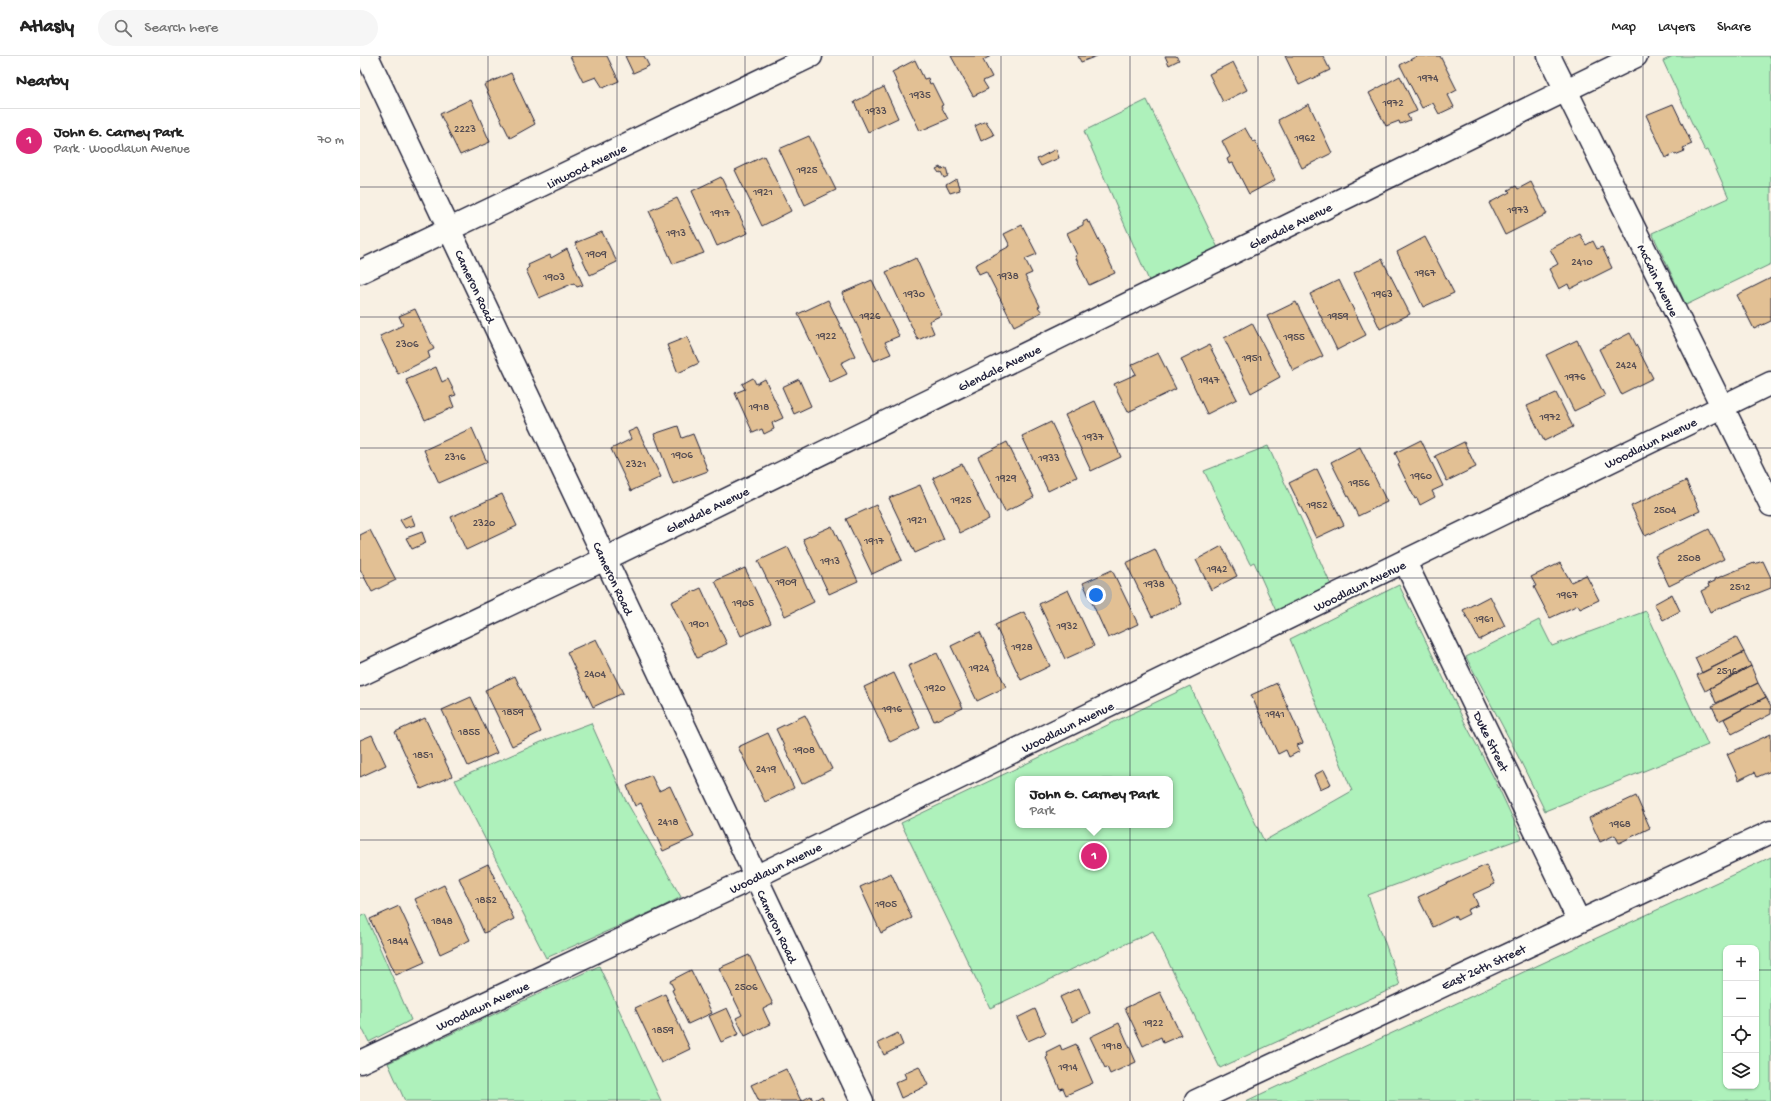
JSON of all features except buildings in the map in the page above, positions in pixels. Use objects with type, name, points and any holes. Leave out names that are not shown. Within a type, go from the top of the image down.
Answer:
[{"type":"street","name":"Cameron Road","points":[[367,56],[862,1101]]},
{"type":"street","name":"Linwood Avenue","points":[[360,272],[811,56]]},
{"type":"street","name":"McCain Avenue","points":[[1549,56],[1771,505]]},
{"type":"street","name":"Glendale Avenue","points":[[360,675],[605,559],[1636,56]]},
{"type":"street","name":"Woodlawn Avenue","points":[[360,1062],[756,877],[1771,383]]},
{"type":"street","name":"Duke Street","points":[[1405,562],[1579,921]]},
{"type":"street","name":"East 26th Street","points":[[1196,1101],[1771,832]]},
{"type":"green space","points":[[1673,56],[1769,56],[1771,60],[1771,264],[1686,305],[1652,233],[1729,198],[1708,150],[1705,151],[1663,61]]},
{"type":"green space","points":[[1147,100],[1218,248],[1150,283],[1084,131]]},
{"type":"green space","points":[[1268,446],[1331,585],[1276,611],[1254,562],[1250,564],[1204,471]]},
{"type":"green space","points":[[1399,585],[1522,838],[1368,895],[1400,985],[1220,1068],[1153,931],[990,1008],[901,823],[1190,686],[1264,841],[1352,791],[1290,639]]},
{"type":"green space","points":[[1646,611],[1708,745],[1545,811],[1511,742],[1466,657],[1539,620],[1552,646]]},
{"type":"green space","points":[[591,723],[625,799],[681,897],[660,908],[546,958],[455,780],[548,739]]},
{"type":"green space","points":[[1771,857],[1771,1101],[1246,1101]]},
{"type":"green space","points":[[365,914],[411,1020],[369,1042],[360,1024],[360,917]]},
{"type":"green space","points":[[599,966],[661,1101],[405,1101],[388,1063]]},
{"type":"place","name":"John G. Carney Park","points":[[1094,856]]}]
